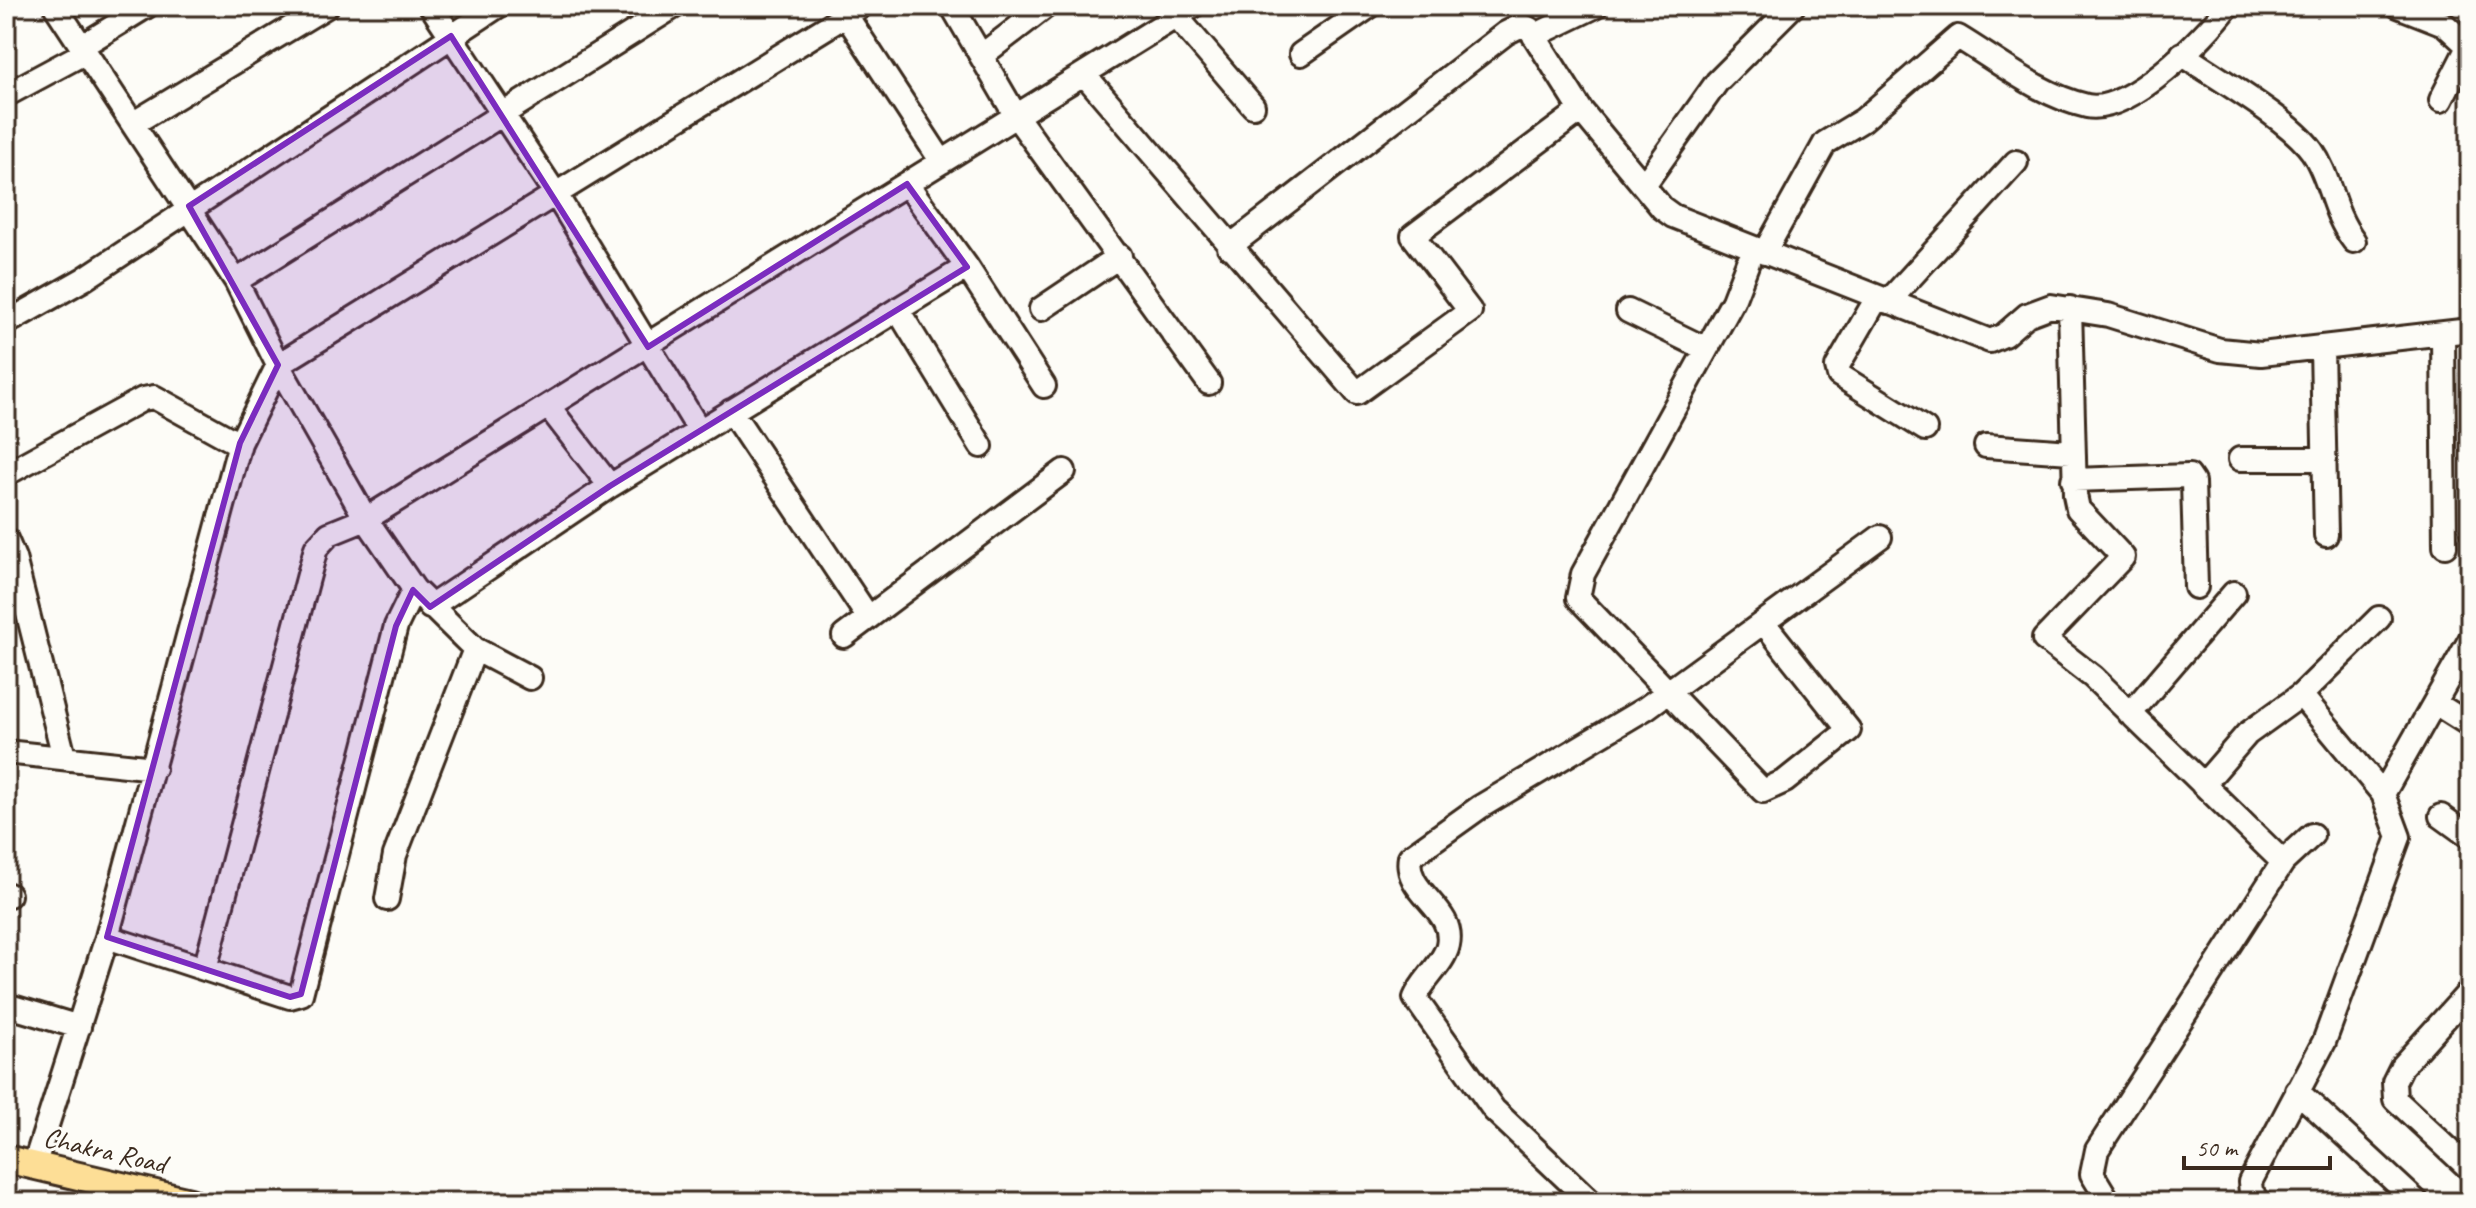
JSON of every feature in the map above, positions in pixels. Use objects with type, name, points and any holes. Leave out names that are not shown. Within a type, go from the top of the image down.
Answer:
[{"type":"main road","name":"Chakra Road","points":[[6,1159],[190,1202]]},
{"type":"street","points":[[55,6],[236,281],[278,365],[366,519],[414,589],[475,649],[530,678]]},
{"type":"street","points":[[6,95],[84,49],[147,6]]},
{"type":"street","points":[[134,123],[327,6]]},
{"type":"street","points":[[431,6],[555,193],[699,430]]},
{"type":"street","points":[[6,323],[84,279],[189,206],[498,6]]},
{"type":"street","points":[[236,281],[675,6]]},
{"type":"street","points":[[952,6],[1016,116],[1209,383]]},
{"type":"street","points":[[981,56],[1046,6]]},
{"type":"street","points":[[1301,54],[1370,6]]},
{"type":"street","points":[[1534,36],[1596,6]]},
{"type":"street","points":[[1644,185],[1717,82],[1793,6]]},
{"type":"street","points":[[1764,623],[1849,730],[1785,781],[1763,791],[1666,694],[1578,598],[1579,584],[1756,258],[1818,151],[1863,120],[1958,37],[2058,95],[2089,107],[2118,102],[2161,75],[2228,6]]},
{"type":"street","points":[[2401,7],[2444,24],[2469,48],[2441,100]]},
{"type":"street","points":[[34,1166],[107,937],[239,444],[278,365],[850,10],[942,162]]},
{"type":"street","points":[[205,969],[316,548],[329,534],[366,519],[648,347],[1185,11],[1253,106]]},
{"type":"street","points":[[1229,247],[1506,33],[1522,25],[1534,36],[1581,110],[1673,216],[1756,258],[1882,300],[1990,341],[2004,335],[2033,312],[2051,306],[2108,315],[2220,350],[2261,354],[2470,330]]},
{"type":"street","points":[[2182,54],[2297,134],[2313,152],[2340,223],[2354,241]]},
{"type":"street","points":[[1084,74],[1357,393],[1470,311],[1413,236],[1581,110]]},
{"type":"street","points":[[1925,429],[1839,375],[1837,367],[1882,300],[2016,162]]},
{"type":"street","points":[[907,184],[967,267],[1044,386]]},
{"type":"street","points":[[1041,309],[1120,256]]},
{"type":"street","points":[[430,607],[610,486],[967,267]]},
{"type":"street","points":[[2070,308],[2071,452],[2078,509],[2123,557],[2044,639],[2093,677],[2283,862]]},
{"type":"street","points":[[898,310],[981,446]]},
{"type":"street","points":[[1628,311],[1706,349]]},
{"type":"street","points":[[2443,335],[2445,546]]},
{"type":"street","points":[[2322,348],[2326,535]]},
{"type":"street","points":[[6,474],[143,399],[154,397],[239,444]]},
{"type":"street","points":[[549,407],[610,486]]},
{"type":"street","points":[[731,411],[868,617]]},
{"type":"street","points":[[1986,446],[2071,452]]},
{"type":"street","points":[[2240,459],[2325,459]]},
{"type":"street","points":[[844,636],[1064,471]]},
{"type":"street","points":[[2073,480],[2189,476],[2193,482],[2196,587]]},
{"type":"street","points":[[1591,1202],[1494,1110],[1415,998],[1448,947],[1448,929],[1408,869],[1410,857],[1417,849],[1666,694],[1880,537]]},
{"type":"street","points":[[6,539],[14,558],[64,757]]},
{"type":"street","points":[[107,937],[290,997],[301,994],[396,626],[414,589]]},
{"type":"street","points":[[2130,714],[2234,593]]},
{"type":"street","points":[[2203,785],[2247,734],[2301,695],[2379,618]]},
{"type":"street","points":[[2383,794],[2470,640]]},
{"type":"street","points":[[387,899],[395,855],[475,649]]},
{"type":"street","points":[[2260,1202],[2251,1192],[2250,1182],[2324,1042],[2396,855],[2399,837],[2383,794],[2301,695]]},
{"type":"street","points":[[2435,703],[2470,725]]},
{"type":"street","points":[[6,752],[154,768]]},
{"type":"street","points":[[2441,816],[2470,837]]},
{"type":"street","points":[[2109,1202],[2092,1174],[2097,1150],[2283,862],[2312,835]]},
{"type":"street","points":[[2470,991],[2402,1066],[2394,1082],[2395,1099],[2470,1169]]},
{"type":"street","points":[[6,1005],[79,1027]]},
{"type":"street","points":[[2297,1091],[2417,1202]]},
{"type":"highlighted area","points":[[451,36],[648,347],[907,184],[967,267],[610,486],[430,607],[413,590],[396,626],[301,994],[290,997],[107,937],[240,443],[278,365],[189,206]]}]
